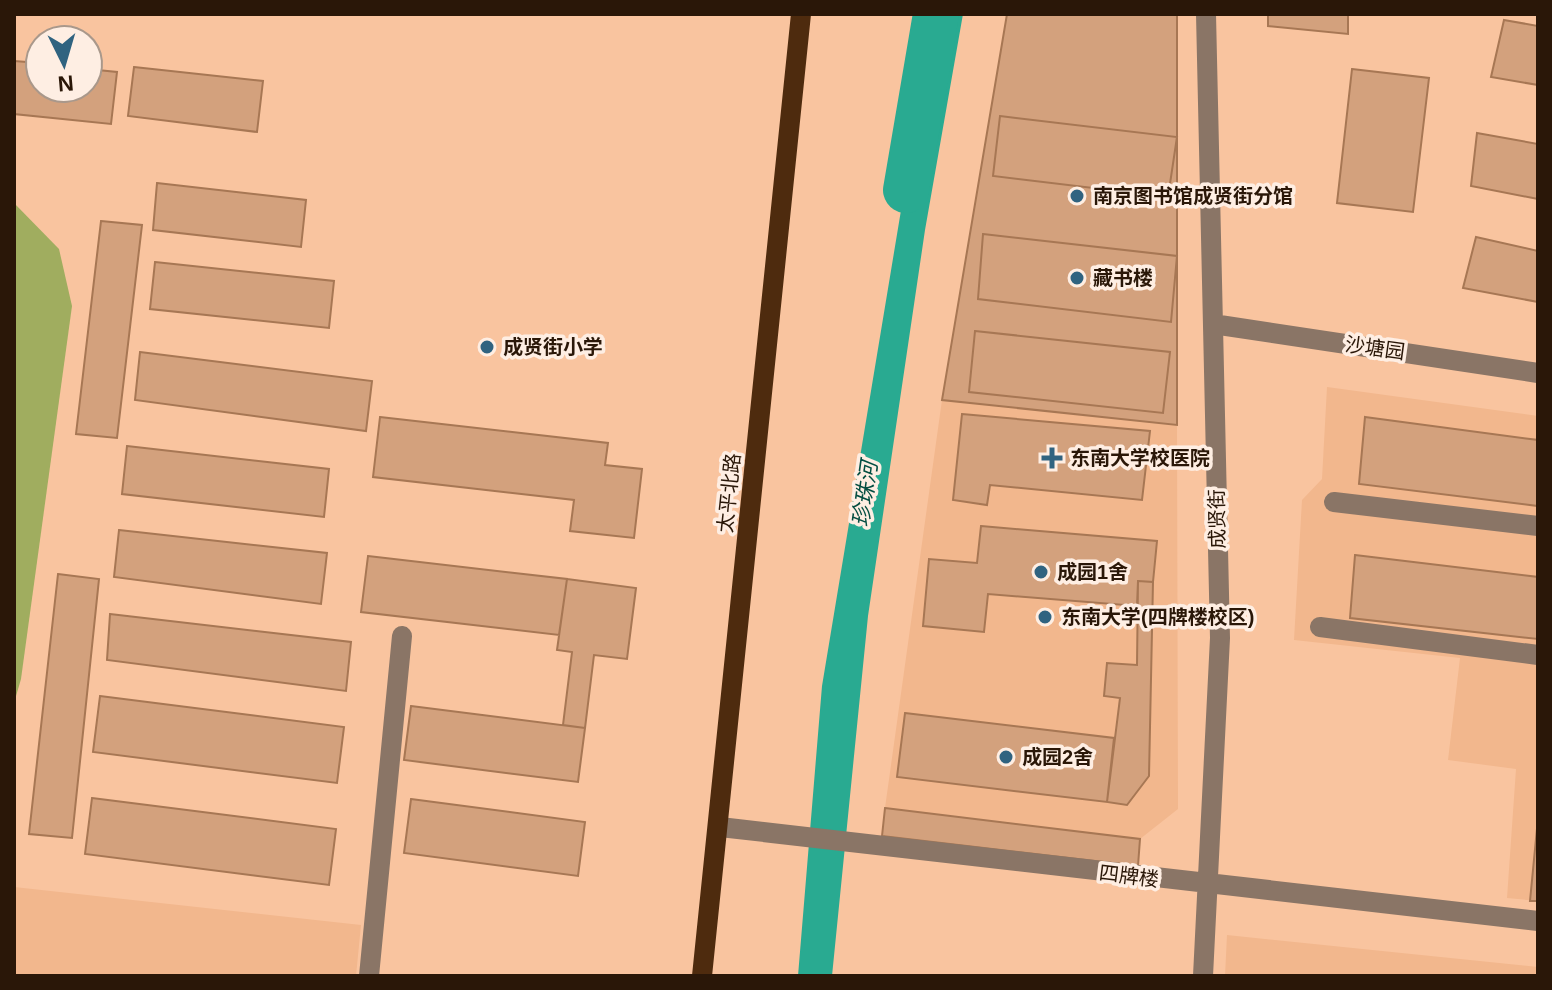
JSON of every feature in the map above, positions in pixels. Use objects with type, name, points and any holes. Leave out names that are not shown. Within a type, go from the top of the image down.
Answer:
[{"type":"main road","name":"太平北路","points":[[702,976],[720,827],[801,14]]},
{"type":"street","name":"成贤街","points":[[1203,976],[1220,638],[1206,14]]},
{"type":"street","name":"沙塘园","points":[[1213,324],[1538,373]]},
{"type":"street","points":[[1334,502],[1538,526]]},
{"type":"street","points":[[1320,627],[1538,655]]},
{"type":"street","points":[[369,976],[402,636]]},
{"type":"street","name":"四牌楼","points":[[720,827],[1538,921]]},
{"type":"shaded area","name":"东南大学(四牌楼校区)","points":[[1327,387],[1538,416],[1538,901],[1507,898],[1516,769],[1448,760],[1460,658],[1294,640],[1302,500],[1322,479]]},
{"type":"shaded area","name":"东南大学(四牌楼校区)","points":[[942,400],[1177,425],[1178,809],[1140,839],[885,808]]},
{"type":"shaded area","points":[[14,887],[361,925],[356,976],[14,976]]},
{"type":"shaded area","points":[[1227,935],[1538,967],[1538,976],[1225,976]]},
{"type":"green space","points":[[14,203],[59,249],[72,306],[21,679],[14,703]]},
{"type":"water","points":[[939,14],[963,14],[925,230],[868,616],[832,976],[798,976],[822,686],[918,108]]},
{"type":"building","name":"南京图书馆成贤街分馆","points":[[1007,14],[1177,14],[1177,425],[942,400]]},
{"type":"building","points":[[1268,14],[1348,14],[1348,34],[1268,26]]},
{"type":"building","points":[[1504,20],[1538,26],[1538,85],[1491,77]]},
{"type":"building","points":[[14,61],[24,62],[24,104],[104,104],[104,71],[117,72],[111,124],[14,114]]},
{"type":"building","points":[[134,67],[263,81],[257,132],[128,116]]},
{"type":"building","points":[[1352,69],[1429,78],[1413,212],[1337,203]]},
{"type":"building","points":[[1000,116],[1177,137],[1168,197],[993,176]]},
{"type":"building","points":[[1477,133],[1538,144],[1538,199],[1471,186]]},
{"type":"building","points":[[157,183],[306,200],[301,247],[153,230]]},
{"type":"building","points":[[101,221],[142,225],[117,438],[76,434]]},
{"type":"building","name":"藏书楼","points":[[983,234],[1177,256],[1171,322],[978,299]]},
{"type":"building","points":[[1476,237],[1538,251],[1538,302],[1463,288]]},
{"type":"building","points":[[155,262],[334,281],[329,328],[150,309]]},
{"type":"building","name":"藏书楼","points":[[975,331],[1170,352],[1163,413],[969,392]]},
{"type":"building","points":[[140,352],[372,381],[366,431],[135,400]]},
{"type":"building","name":"东南大学校医院","points":[[962,414],[1150,431],[1142,500],[990,485],[987,505],[953,500]]},
{"type":"building","points":[[380,417],[608,443],[605,465],[642,469],[634,538],[570,531],[574,500],[373,477]]},
{"type":"building","points":[[1365,417],[1538,440],[1538,506],[1359,484]]},
{"type":"building","points":[[127,446],[329,469],[324,517],[122,494]]},
{"type":"building","name":"成园1舍","points":[[981,526],[1157,541],[1153,582],[1138,581],[1137,606],[988,594],[984,632],[923,626],[929,559],[977,563]]},
{"type":"building","points":[[119,530],[327,553],[321,604],[114,577]]},
{"type":"building","points":[[1355,555],[1538,577],[1538,639],[1350,618]]},
{"type":"building","points":[[368,556],[567,579],[559,635],[361,612]]},
{"type":"building","points":[[58,574],[99,579],[72,838],[29,834]]},
{"type":"building","points":[[567,579],[636,588],[627,659],[594,655],[585,728],[563,725],[572,652],[557,650]]},
{"type":"building","points":[[1138,581],[1153,582],[1149,776],[1127,805],[1107,802],[1120,698],[1104,696],[1107,663],[1137,665]]},
{"type":"building","points":[[110,614],[351,642],[346,691],[107,660]]},
{"type":"building","points":[[100,696],[344,727],[337,783],[93,752]]},
{"type":"building","points":[[411,706],[585,728],[578,782],[404,760]]},
{"type":"building","name":"成园2舍","points":[[905,713],[1114,738],[1107,802],[897,777]]},
{"type":"building","points":[[92,798],[336,829],[329,885],[85,854]]},
{"type":"building","points":[[411,799],[585,822],[578,876],[404,853]]},
{"type":"building","points":[[885,808],[1140,839],[1138,866],[882,836]]},
{"type":"building","points":[[1538,818],[1538,901],[1530,901]]},
{"type":"waterway","name":"珍珠河","points":[[906,190],[936,14]]},
{"type":"place","name":"南京图书馆成贤街分馆","points":[[1077,196]]},
{"type":"place","name":"藏书楼","points":[[1077,278]]},
{"type":"place","name":"成贤街小学","points":[[487,347]]},
{"type":"place","name":"东南大学校医院","points":[[1052,458]]},
{"type":"place","name":"成园1舍","points":[[1041,572]]},
{"type":"place","name":"东南大学(四牌楼校区)","points":[[1045,617]]},
{"type":"place","name":"成园2舍","points":[[1006,757]]}]
